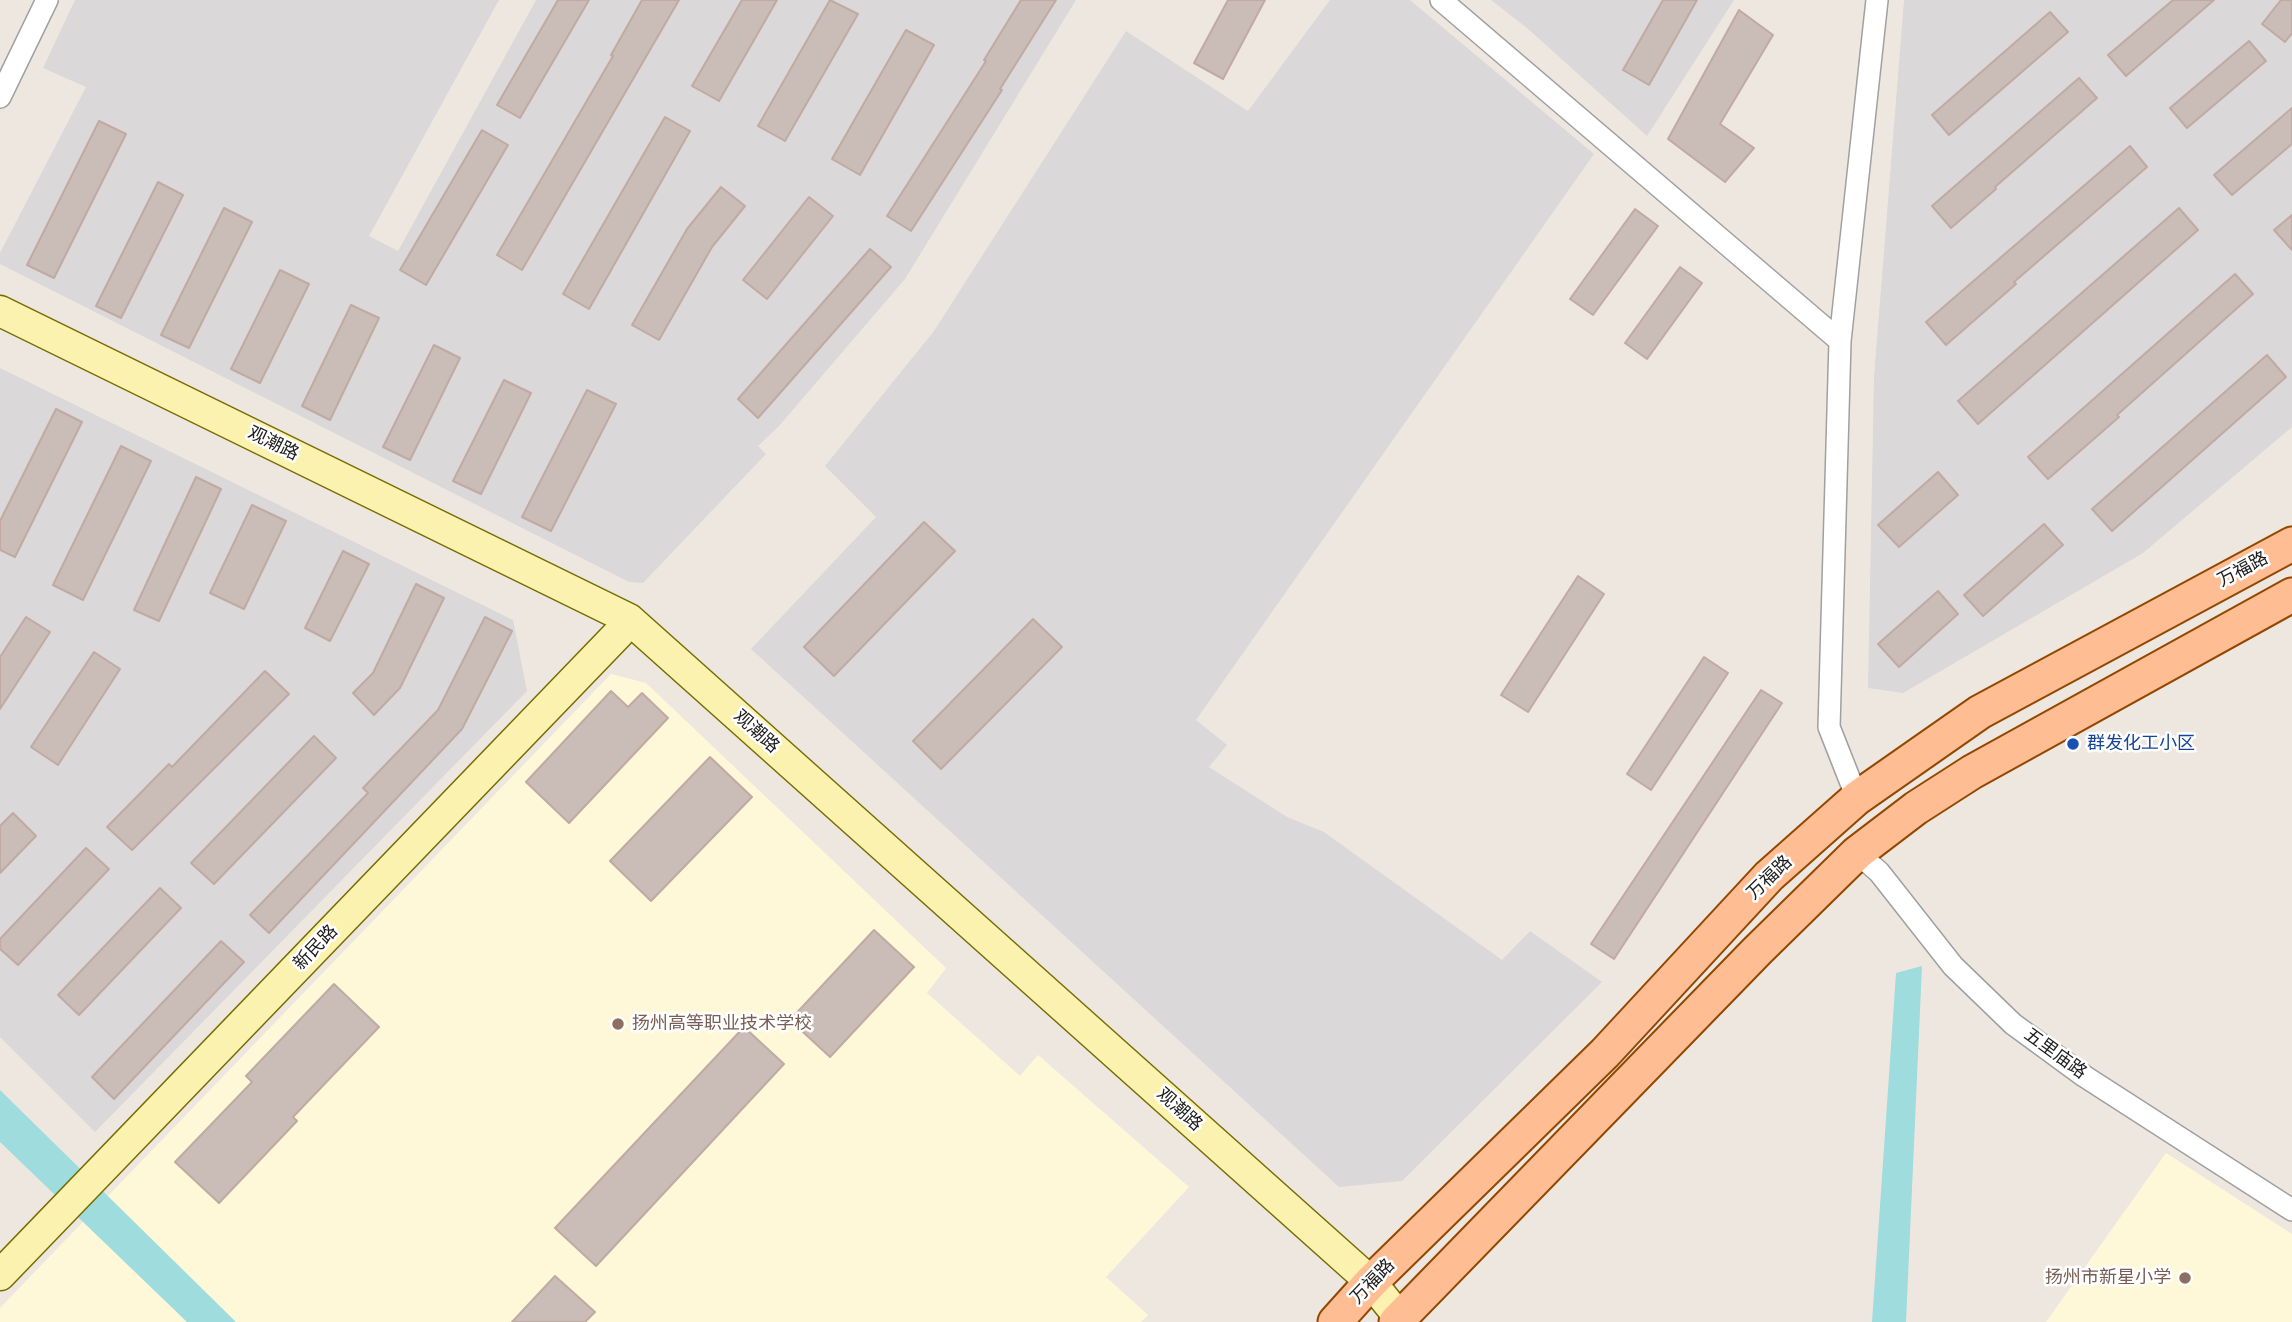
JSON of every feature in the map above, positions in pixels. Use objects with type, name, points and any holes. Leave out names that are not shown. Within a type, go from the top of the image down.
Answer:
[{"type":"main road","name":"万福路","points":[[1335,1322],[1605,1054],[1769,876],[1857,798],[1980,712],[2292,544]]},
{"type":"main road","points":[[1399,1321],[1757,951],[1857,853],[1916,808],[1972,772],[2292,594]]},
{"type":"street","points":[[0,97],[47,0]]},
{"type":"street","points":[[1441,0],[1840,341]]},
{"type":"street","points":[[1857,798],[1829,727],[1840,341],[1877,0]]},
{"type":"street","name":"观潮路","points":[[0,311],[624,626],[1399,1321]]},
{"type":"street","name":"观潮路","points":[[0,334],[624,626]]},
{"type":"street","name":"新民路","points":[[0,1275],[624,626]]},
{"type":"street","name":"五里庙路","points":[[1857,853],[1880,872],[1953,966],[2013,1024],[2084,1076],[2292,1210]]},
{"type":"shaded area","points":[[75,0],[499,0],[369,236],[398,251],[536,0],[1076,0],[905,279],[779,426],[758,446],[766,454],[643,583],[629,582],[0,264],[0,253],[86,87],[43,68]]},
{"type":"shaded area","points":[[1330,0],[1410,0],[1594,154],[1196,720],[1227,745],[1209,767],[1287,817],[1324,832],[1502,960],[1530,931],[1602,982],[1402,1181],[1339,1187],[751,649],[876,517],[825,466],[934,331],[1126,31],[1248,111]]},
{"type":"shaded area","points":[[1491,0],[1734,0],[1647,136],[1527,28]]},
{"type":"shaded area","points":[[1904,0],[2292,0],[2292,427],[2143,553],[1903,693],[1868,688],[1874,377]]},
{"type":"shaded area","points":[[0,368],[513,620],[527,691],[95,1132],[0,1037]]},
{"type":"shaded area","name":"扬州高等职业技术学校","points":[[611,674],[646,683],[946,968],[927,993],[1020,1076],[1038,1055],[1189,1187],[1106,1277],[1148,1315],[1141,1322],[0,1322],[0,1308]]},
{"type":"shaded area","name":"扬州市新星小学","points":[[2166,1153],[2292,1234],[2292,1322],[2046,1322]]},
{"type":"water","points":[[1922,966],[1906,1322],[1872,1322],[1896,973]]},
{"type":"water","points":[[0,1090],[236,1322],[187,1322],[0,1142]]},
{"type":"building","points":[[558,0],[589,0],[520,118],[497,105]]},
{"type":"building","points":[[642,0],[679,0],[522,270],[497,255],[613,56],[611,55]]},
{"type":"building","points":[[742,0],[777,0],[719,101],[692,86]]},
{"type":"building","points":[[830,0],[858,14],[785,141],[758,126]]},
{"type":"building","points":[[1021,0],[1056,0],[1000,89],[1002,90],[911,231],[887,216],[986,61],[984,60]]},
{"type":"building","points":[[1228,0],[1265,0],[1223,79],[1194,63]]},
{"type":"building","points":[[1663,0],[1697,0],[1649,85],[1623,70]]},
{"type":"building","points":[[2173,0],[2214,0],[2126,76],[2108,55]]},
{"type":"building","points":[[2281,0],[2292,0],[2292,33],[2285,42],[2262,24]]},
{"type":"building","points":[[1739,10],[1773,35],[1720,124],[1754,148],[1725,182],[1668,139]]},
{"type":"building","points":[[2050,12],[2068,32],[1949,135],[1932,115]]},
{"type":"building","points":[[906,30],[934,45],[860,175],[832,159]]},
{"type":"building","points":[[2249,41],[2266,61],[2187,128],[2170,108]]},
{"type":"building","points":[[2079,78],[2097,98],[1951,228],[1932,206]]},
{"type":"building","points":[[2292,108],[2292,144],[2232,195],[2214,175]]},
{"type":"building","points":[[665,117],[690,131],[589,309],[563,294]]},
{"type":"building","points":[[99,121],[126,134],[54,278],[27,265]]},
{"type":"building","points":[[482,130],[508,145],[426,285],[400,270]]},
{"type":"building","points":[[2130,146],[2147,167],[1946,345],[1926,322]]},
{"type":"building","points":[[158,182],[183,195],[121,318],[96,306]]},
{"type":"building","points":[[721,187],[745,206],[712,247],[659,340],[632,325],[687,229]]},
{"type":"building","points":[[809,197],[833,216],[767,299],[743,280]]},
{"type":"building","points":[[224,208],[252,222],[189,348],[161,335]]},
{"type":"building","points":[[2179,208],[2198,230],[1978,424],[1958,401]]},
{"type":"building","points":[[1635,209],[1658,226],[1593,315],[1570,299]]},
{"type":"building","points":[[2292,215],[2292,250],[2274,230]]},
{"type":"building","points":[[870,249],[891,267],[758,418],[738,399]]},
{"type":"building","points":[[1680,267],[1702,283],[1647,359],[1625,343]]},
{"type":"building","points":[[280,270],[309,284],[260,383],[231,369]]},
{"type":"building","points":[[2235,274],[2253,294],[2048,479],[2028,457]]},
{"type":"building","points":[[351,305],[379,318],[330,420],[302,406]]},
{"type":"building","points":[[434,345],[460,358],[410,460],[383,447]]},
{"type":"building","points":[[2267,355],[2286,377],[2112,531],[2092,509]]},
{"type":"building","points":[[504,380],[531,393],[481,494],[453,481]]},
{"type":"building","points":[[587,390],[616,404],[551,531],[522,517]]},
{"type":"building","points":[[56,409],[82,422],[15,557],[0,550],[0,521]]},
{"type":"building","points":[[121,446],[151,461],[83,600],[53,585]]},
{"type":"building","points":[[1938,472],[1958,495],[1899,547],[1878,525]]},
{"type":"building","points":[[196,477],[221,489],[159,621],[134,610]]},
{"type":"building","points":[[252,505],[286,521],[244,609],[210,593]]},
{"type":"building","points":[[924,522],[955,551],[834,676],[804,647]]},
{"type":"building","points":[[2044,524],[2063,545],[1983,616],[1964,595]]},
{"type":"building","points":[[343,551],[369,564],[330,641],[305,628]]},
{"type":"building","points":[[1578,576],[1604,594],[1528,712],[1501,695]]},
{"type":"building","points":[[416,584],[444,598],[400,688],[374,715],[353,693],[373,673]]},
{"type":"building","points":[[1938,591],[1958,614],[1899,667],[1878,644]]},
{"type":"building","points":[[26,617],[50,632],[0,709],[0,657]]},
{"type":"building","points":[[485,617],[512,631],[462,729],[269,933],[250,915],[368,793],[363,788],[438,710]]},
{"type":"building","points":[[1033,619],[1062,647],[941,769],[913,741]]},
{"type":"building","points":[[94,652],[120,669],[58,765],[31,747]]},
{"type":"building","points":[[1704,657],[1728,673],[1651,790],[1627,774]]},
{"type":"building","points":[[265,671],[289,694],[132,850],[107,827],[169,764],[172,767]]},
{"type":"building","points":[[1761,690],[1782,703],[1614,959],[1591,944]]},
{"type":"building","points":[[611,691],[628,707],[642,693],[668,718],[569,823],[526,782]]},
{"type":"building","points":[[314,736],[336,758],[214,884],[191,863]]},
{"type":"building","points":[[710,757],[752,797],[651,901],[610,861]]},
{"type":"building","points":[[13,813],[36,836],[0,873],[0,826]]},
{"type":"building","points":[[86,848],[109,869],[18,965],[0,949],[0,939]]},
{"type":"building","points":[[160,888],[181,908],[79,1015],[58,995]]},
{"type":"building","points":[[874,930],[914,967],[830,1057],[790,1020]]},
{"type":"building","points":[[221,941],[244,962],[114,1099],[92,1077]]},
{"type":"building","points":[[334,984],[379,1027],[293,1117],[297,1121],[219,1203],[175,1162],[252,1082],[246,1076]]},
{"type":"building","points":[[744,1027],[784,1064],[596,1266],[555,1228]]},
{"type":"building","points":[[555,1276],[595,1312],[585,1322],[512,1322]]},
{"type":"place","name":"群发化工小区","points":[[2073,744]]},
{"type":"place","name":"扬州高等职业技术学校","points":[[618,1024]]},
{"type":"place","name":"扬州市新星小学","points":[[2185,1278]]}]
